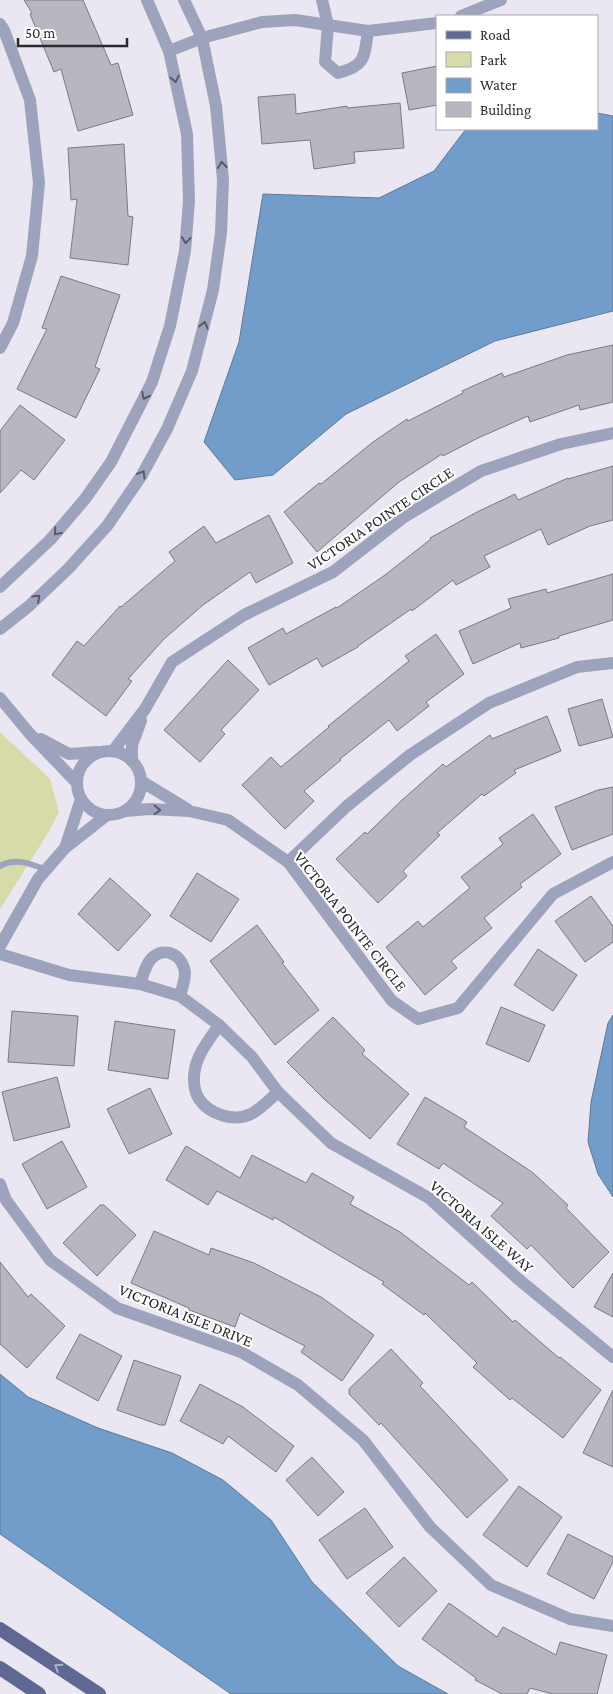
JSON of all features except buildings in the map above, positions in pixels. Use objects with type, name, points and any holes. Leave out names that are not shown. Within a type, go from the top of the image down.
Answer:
[{"type":"main road","points":[[0,1629],[99,1694]]},
{"type":"main road","points":[[0,1668],[39,1694]]},
{"type":"street","points":[[0,587],[50,540],[85,499],[111,462],[152,382],[167,336],[185,251],[189,202],[187,134],[169,50],[147,0]]},
{"type":"street","points":[[0,630],[68,569],[107,526],[142,475],[167,429],[192,371],[213,290],[220,233],[223,180],[216,106],[202,38],[184,0]]},
{"type":"street","points":[[322,0],[328,25],[325,62],[338,73],[353,69],[364,58],[368,31]]},
{"type":"street","points":[[464,15],[501,0]]},
{"type":"street","points":[[169,50],[202,38],[262,22],[295,20],[368,31],[436,23]]},
{"type":"street","points":[[0,24],[4,30],[30,100],[39,183],[32,256],[13,323],[0,348]]},
{"type":"street","name":"VICTORIA POINTE CIRCLE","points":[[132,761],[132,745],[145,709],[172,662],[244,615],[333,572],[404,517],[481,471],[561,444],[613,433]]},
{"type":"street","points":[[288,862],[347,806],[410,754],[489,703],[577,667],[613,663]]},
{"type":"street","points":[[0,698],[30,734],[77,783]]},
{"type":"street","name":"VICTORIA POINTE CIRCLE","points":[[108,751],[145,709]]},
{"type":"street","points":[[0,946],[3,932],[38,879],[65,848],[107,815],[125,811],[131,806],[139,794],[141,780],[138,768],[122,754],[108,751],[69,754],[30,734]]},
{"type":"street","points":[[107,815],[92,810],[81,799],[77,783],[81,768],[90,757],[108,751]]},
{"type":"street","name":"VICTORIA POINTE CIRCLE","points":[[141,780],[189,811]]},
{"type":"street","points":[[65,848],[81,799]]},
{"type":"street","name":"VICTORIA POINTE CIRCLE","points":[[125,811],[150,809],[189,811],[228,820],[288,862],[392,1001],[418,1019],[458,1008],[553,894],[613,862]]},
{"type":"street","points":[[140,984],[145,968],[152,959],[160,953],[170,953],[178,957],[183,964],[185,975],[180,996]]},
{"type":"street","name":"VICTORIA ISLE WAY","points":[[0,954],[70,975],[140,984],[180,996],[219,1025],[252,1057],[278,1092],[331,1143],[429,1198],[517,1278],[613,1357]]},
{"type":"street","points":[[219,1025],[201,1052],[195,1068],[194,1086],[199,1099],[209,1109],[222,1116],[236,1118],[251,1114],[278,1092]]},
{"type":"street","name":"VICTORIA ISLE DRIVE","points":[[0,1184],[6,1200],[50,1260],[117,1308],[241,1352],[298,1385],[363,1440],[430,1527],[491,1585],[570,1619],[613,1626]]},
{"type":"lane","points":[[0,866],[12,861],[26,863],[47,870]]},
{"type":"green space","points":[[0,732],[50,779],[59,812],[48,833],[0,909]]},
{"type":"water","points":[[598,113],[613,116],[613,311],[495,341],[346,414],[273,475],[235,480],[204,442],[239,342],[263,194],[379,198],[434,171],[465,130],[598,130]]},
{"type":"water","points":[[613,1015],[613,1197],[598,1174],[588,1142],[591,1102],[608,1023]]},
{"type":"water","points":[[0,1374],[28,1397],[98,1428],[172,1453],[223,1480],[271,1520],[312,1582],[398,1666],[448,1694],[231,1694],[0,1534]]}]
